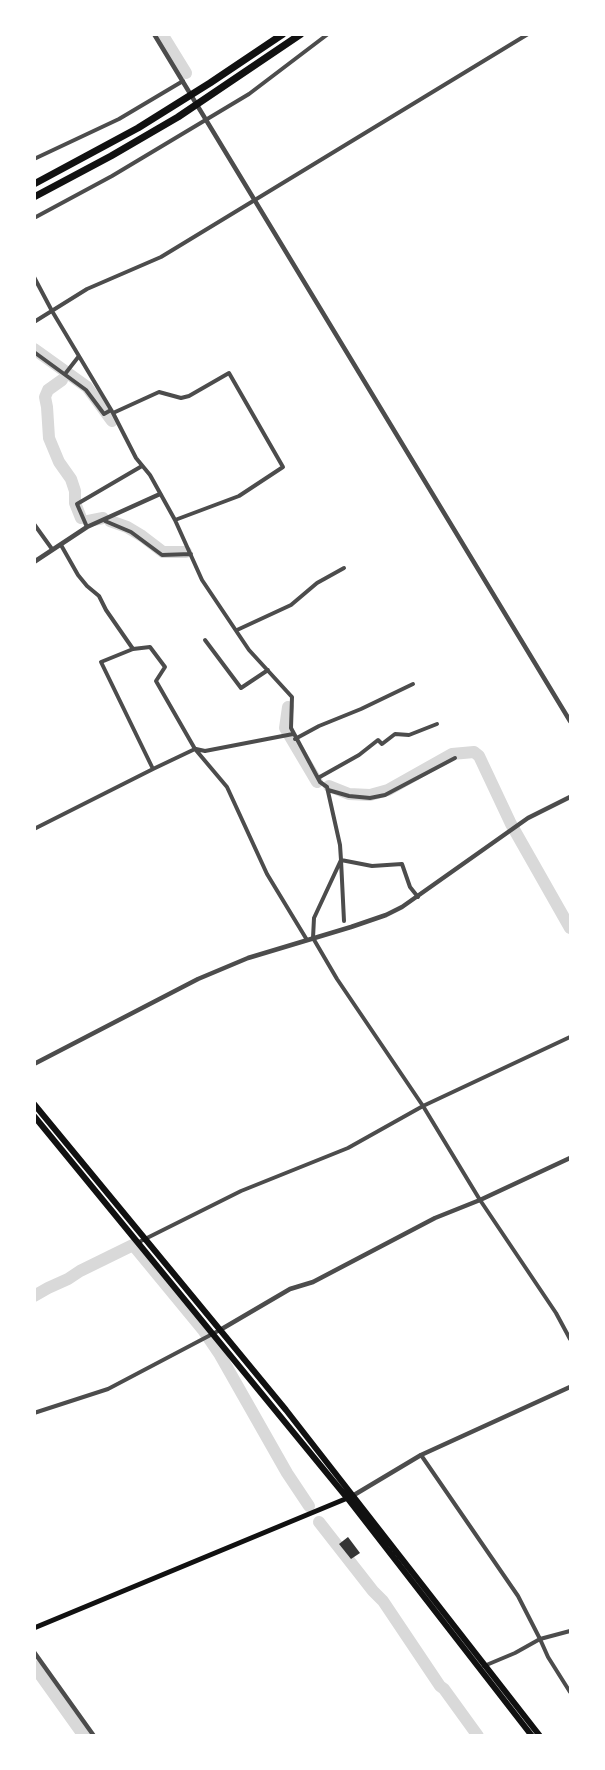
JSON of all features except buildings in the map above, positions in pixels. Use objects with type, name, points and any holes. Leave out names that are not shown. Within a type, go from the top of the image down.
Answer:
[{"type":"highway","points":[[34,182],[106,146],[171,108],[283,34]]},
{"type":"highway","points":[[34,197],[178,117],[301,34]]},
{"type":"main road","points":[[34,1104],[142,1241],[212,1335],[351,1497],[540,1736]]},
{"type":"main road","points":[[34,1116],[142,1241]]},
{"type":"main road","points":[[34,1628],[351,1497]]},
{"type":"main road","points":[[484,1666],[532,1736]]},
{"type":"street","points":[[154,34],[570,722]]},
{"type":"street","points":[[34,218],[112,176],[249,94],[328,34]]},
{"type":"street","points":[[34,322],[87,289],[161,257],[528,34]]},
{"type":"street","points":[[34,159],[119,119],[183,81]]},
{"type":"street","points":[[34,277],[110,412],[175,520],[202,580],[249,650],[292,697],[290,735]]},
{"type":"street","points":[[34,352],[67,372],[86,390],[104,414],[159,392],[181,398],[189,396],[228,373],[283,467],[239,496],[175,520]]},
{"type":"street","points":[[67,372],[80,356]]},
{"type":"street","points":[[87,527],[77,504],[142,466]]},
{"type":"street","points":[[34,562],[87,527],[160,494]]},
{"type":"street","points":[[105,520],[131,532],[162,555],[191,554]]},
{"type":"street","points":[[34,524],[52,549]]},
{"type":"street","points":[[61,545],[78,575],[99,596],[133,649]]},
{"type":"street","points":[[237,630],[291,605],[317,583],[344,568]]},
{"type":"street","points":[[205,640],[227,673],[241,688],[268,670]]},
{"type":"street","points":[[153,769],[101,662],[133,649],[150,646],[165,667],[156,681],[195,749],[227,787],[267,874],[307,940]]},
{"type":"street","points":[[295,739],[413,684]]},
{"type":"street","points":[[318,778],[359,755],[378,740],[382,744],[395,734],[409,735],[437,724]]},
{"type":"street","points":[[34,829],[195,749],[205,751],[290,735],[295,739],[318,778],[328,790],[340,845],[344,921]]},
{"type":"street","points":[[328,790],[349,796],[370,798],[385,795],[455,758]]},
{"type":"street","points":[[34,1064],[198,979],[248,958],[386,915],[418,897],[516,826],[549,806],[570,797]]},
{"type":"street","points":[[341,860],[372,866],[402,864],[410,887],[418,897]]},
{"type":"street","points":[[341,860],[314,918],[313,938],[337,979],[423,1106],[480,1200],[556,1313],[570,1339]]},
{"type":"street","points":[[142,1241],[241,1191],[348,1148],[423,1106],[570,1037]]},
{"type":"street","points":[[34,1413],[108,1389],[212,1335],[290,1289],[313,1282],[435,1218],[480,1200],[570,1158]]},
{"type":"street","points":[[351,1497],[421,1455],[570,1387]]},
{"type":"street","points":[[421,1455],[518,1596],[548,1657],[570,1692]]},
{"type":"street","points":[[484,1666],[540,1639],[570,1631]]},
{"type":"street","points":[[34,1652],[94,1736]]},
{"type":"waterway","points":[[162,34],[186,73]]},
{"type":"waterway","points":[[34,349],[87,387],[112,421]]},
{"type":"waterway","points":[[62,380],[48,390],[45,397],[49,438],[59,462],[71,479],[75,491],[75,503],[81,518]]},
{"type":"waterway","points":[[88,521],[103,518]]},
{"type":"waterway","points":[[110,521],[127,527],[163,552],[186,552]]},
{"type":"waterway","points":[[288,707],[285,728],[317,782]]},
{"type":"waterway","points":[[329,786],[349,794],[370,795],[388,790],[452,754],[474,752],[479,756],[511,824],[570,928]]},
{"type":"waterway","points":[[34,1296],[133,1245],[203,1330],[220,1355],[287,1473],[309,1506]]},
{"type":"waterway","points":[[319,1522],[383,1601],[440,1686],[478,1736]]},
{"type":"waterway","points":[[34,1666],[84,1736]]}]
